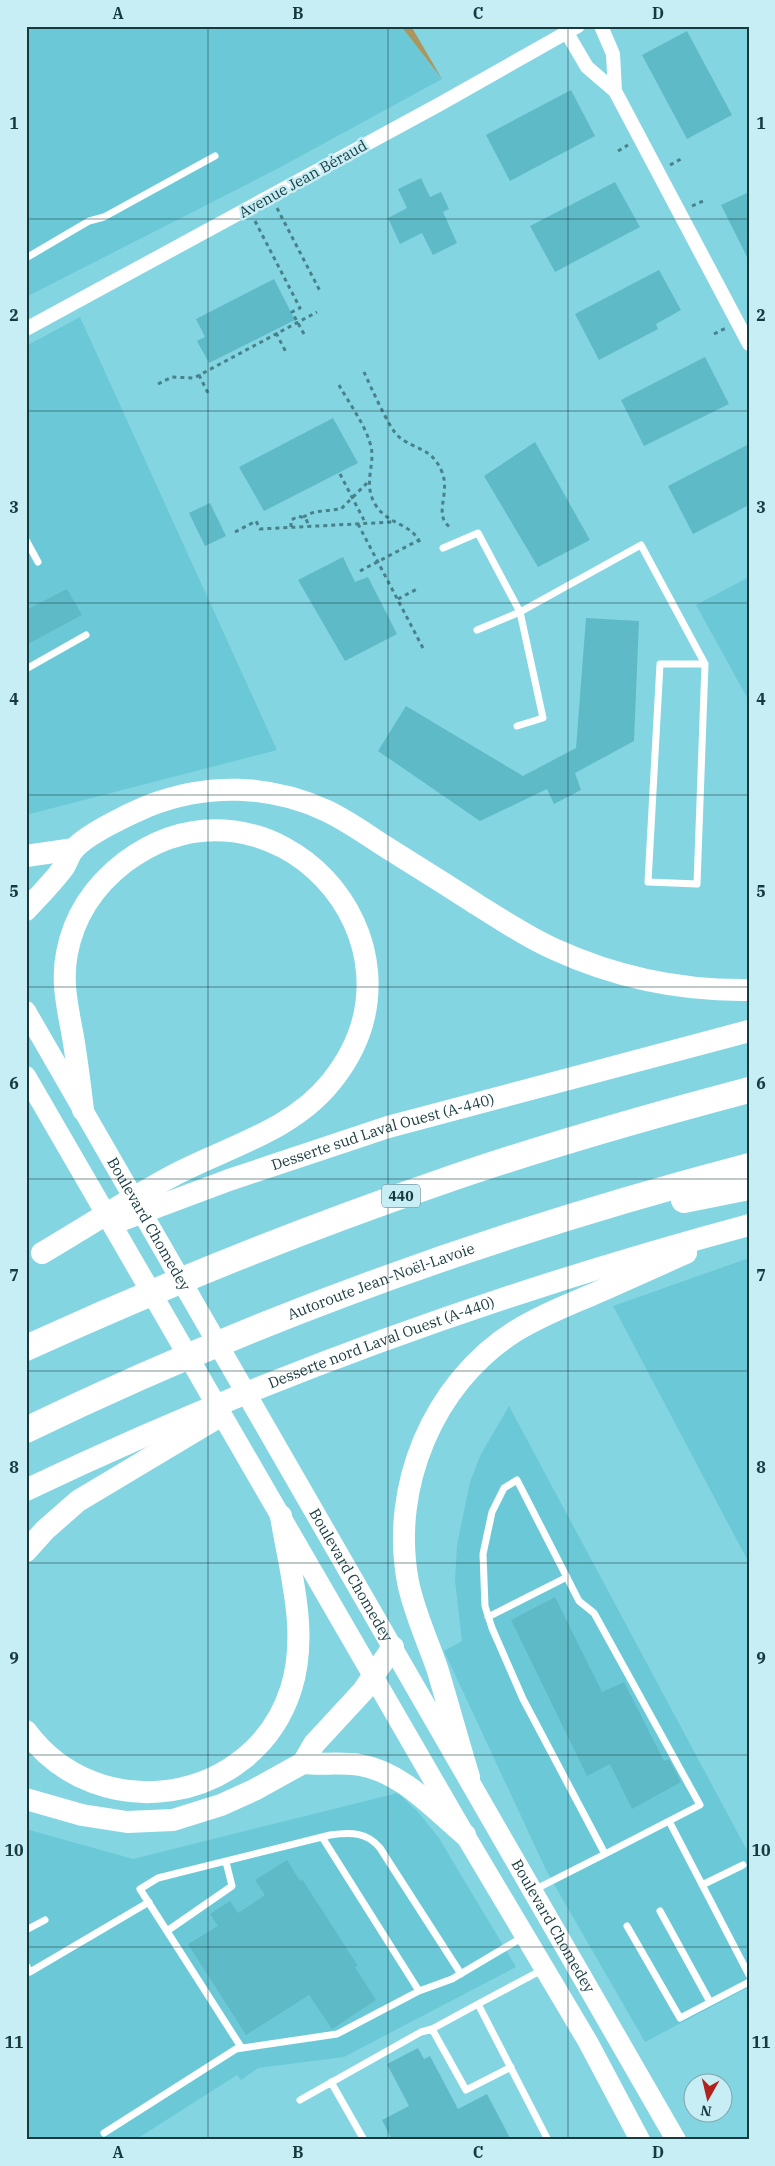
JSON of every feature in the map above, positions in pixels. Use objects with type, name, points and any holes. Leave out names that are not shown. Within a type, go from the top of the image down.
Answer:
[{"type":"highway","name":"440","points":[[26,1348],[125,1303],[209,1268],[436,1183],[605,1130],[749,1090]]},
{"type":"highway","name":"Autoroute Jean-Noël-Lavoie","points":[[26,1430],[162,1368],[365,1286],[517,1234],[749,1166]]},
{"type":"highway","points":[[517,1234],[749,1187]]},
{"type":"main road","points":[[26,856],[74,848],[129,814],[169,799],[214,790],[273,793],[300,800],[328,812],[505,922],[539,942],[568,955],[599,967],[644,980],[700,988],[749,990]]},
{"type":"main road","points":[[34,1256],[165,1193],[293,1116],[320,1094],[330,1083],[352,1049],[358,1035],[365,1009],[367,983],[364,954],[356,927],[336,890],[316,869],[294,853],[268,840],[240,833],[210,832],[178,836],[138,853],[106,879],[80,914],[66,955],[65,996],[83,1110]]},
{"type":"main road","points":[[26,910],[64,866],[74,848]]},
{"type":"main road","name":"Desserte sud Laval Ouest (A-440)","points":[[165,1193],[263,1168],[388,1127],[749,1031]]},
{"type":"main road","points":[[469,1777],[436,1667],[416,1613],[405,1565],[404,1533],[407,1499],[419,1450],[435,1417],[461,1379],[486,1354],[513,1333],[566,1305],[749,1225]]},
{"type":"main road","name":"Desserte nord Laval Ouest (A-440)","points":[[26,1490],[193,1424],[274,1382],[373,1343],[506,1296],[622,1260],[749,1225]]},
{"type":"main road","points":[[26,1551],[44,1530],[78,1501],[193,1424]]},
{"type":"main road","points":[[26,1731],[42,1749],[72,1772],[106,1786],[134,1792],[165,1792],[192,1786],[217,1776],[242,1760],[265,1737],[282,1711],[291,1689],[297,1666],[299,1633],[281,1516]]},
{"type":"main road","points":[[303,1763],[314,1744],[359,1697],[393,1647]]},
{"type":"main road","points":[[26,1799],[82,1815],[113,1821],[173,1820],[207,1811],[238,1798],[303,1763],[360,1765],[386,1773],[404,1784],[465,1835]]},
{"type":"street","points":[[601,26],[613,54],[615,91]]},
{"type":"street","points":[[573,29],[587,67],[615,91],[749,344]]},
{"type":"street","name":"Avenue Jean Béraud","points":[[26,329],[435,107],[573,29]]},
{"type":"street","name":"Boulevard Chomedey","points":[[26,1010],[469,1777],[676,2140]]},
{"type":"street","name":"Boulevard Chomedey","points":[[26,1076],[465,1835],[604,2070],[640,2140]]},
{"type":"lane","points":[[26,258],[89,221],[104,217],[215,156]]},
{"type":"lane","points":[[443,548],[478,533],[520,612],[543,718],[517,726]]},
{"type":"lane","points":[[26,540],[38,562]]},
{"type":"lane","points":[[477,630],[520,612],[641,545],[704,664],[697,884],[648,882],[660,664],[704,664]]},
{"type":"lane","points":[[26,668],[86,635]]},
{"type":"lane","points":[[534,1890],[605,1854],[700,1805],[594,1613],[579,1602],[517,1480],[510,1483],[502,1491],[495,1504],[484,1546],[482,1571],[488,1618],[523,1699],[605,1854]]},
{"type":"lane","points":[[488,1618],[567,1577]]},
{"type":"lane","points":[[669,1821],[749,1975]]},
{"type":"lane","points":[[241,2047],[140,1889],[158,1878],[322,1837],[352,1833],[365,1835],[376,1843],[461,1974]]},
{"type":"lane","points":[[322,1837],[419,1991]]},
{"type":"lane","points":[[167,1931],[232,1886],[226,1862]]},
{"type":"lane","points":[[702,1886],[743,1865]]},
{"type":"lane","points":[[26,1965],[30,1972],[149,1902]]},
{"type":"lane","points":[[660,1912],[710,2002]]},
{"type":"lane","points":[[26,1930],[45,1920]]},
{"type":"lane","points":[[627,1926],[680,2018],[749,1982]]},
{"type":"lane","points":[[104,2133],[230,2052],[241,2047],[337,2034],[419,1991],[461,1974],[524,1936]]},
{"type":"lane","points":[[300,2100],[421,2032],[432,2029],[545,1969]]},
{"type":"lane","points":[[478,2004],[548,2140]]},
{"type":"lane","points":[[432,2029],[466,2090],[511,2068]]},
{"type":"lane","points":[[331,2082],[364,2140]]},
{"type":"path","points":[[277,208],[321,293]]},
{"type":"path","points":[[255,220],[300,308],[292,312],[305,336]]},
{"type":"path","points":[[158,384],[172,377],[194,378],[317,312]]},
{"type":"path","points":[[276,333],[287,354]]},
{"type":"path","points":[[364,372],[396,433],[430,454],[439,467],[446,486],[442,514],[447,525],[451,528]]},
{"type":"path","points":[[199,375],[210,395]]},
{"type":"path","points":[[339,384],[370,442],[372,454],[368,482],[374,503],[384,516],[414,532],[419,542],[360,571]]},
{"type":"path","points":[[340,474],[366,524]]},
{"type":"path","points":[[291,527],[293,518],[303,517],[314,512],[341,509],[368,482]]},
{"type":"path","points":[[303,517],[309,526]]},
{"type":"path","points":[[235,532],[256,521],[260,529],[394,522]]},
{"type":"path","points":[[358,524],[424,650]]},
{"type":"path","points":[[398,599],[417,589]]},
{"type":"shaded area","points":[[26,26],[401,26],[442,79],[277,169],[26,297]]},
{"type":"shaded area","points":[[401,26],[411,26],[442,79]]},
{"type":"shaded area","points":[[80,317],[277,750],[26,815],[26,346]]},
{"type":"shaded area","points":[[749,577],[749,701],[696,605]]},
{"type":"shaded area","points":[[749,1258],[749,1563],[613,1306]]},
{"type":"shaded area","points":[[509,1406],[749,1854],[749,1987],[645,2042],[547,1872],[444,1651],[462,1641],[455,1580],[457,1545],[470,1482],[481,1454]]},
{"type":"shaded area","points":[[398,1793],[418,1812],[439,1838],[516,1967],[344,2057],[258,2068],[241,2080],[237,2075],[135,2140],[26,2140],[26,1829],[133,1859]]},
{"type":"building","points":[[687,31],[732,115],[687,139],[642,55]]},
{"type":"building","points":[[571,90],[595,136],[510,181],[486,135]]},
{"type":"building","points":[[421,178],[430,197],[441,192],[449,209],[443,212],[457,243],[433,255],[422,233],[400,244],[388,218],[407,208],[398,189]]},
{"type":"building","points":[[615,182],[640,227],[555,272],[530,226]]},
{"type":"building","points":[[749,192],[749,261],[721,205]]},
{"type":"building","points":[[659,270],[681,310],[656,324],[658,329],[599,360],[575,314]]},
{"type":"building","points":[[274,279],[295,320],[209,363],[197,341],[205,337],[196,319]]},
{"type":"building","points":[[705,357],[729,404],[644,446],[621,400]]},
{"type":"building","points":[[333,418],[358,463],[264,511],[239,467]]},
{"type":"building","points":[[535,442],[590,540],[538,567],[484,476]]},
{"type":"building","points":[[749,444],[749,505],[693,534],[668,486]]},
{"type":"building","points":[[210,503],[226,536],[205,546],[189,513]]},
{"type":"building","points":[[343,557],[355,582],[368,577],[397,634],[345,661],[298,580]]},
{"type":"building","points":[[67,589],[82,615],[26,645],[26,610]]},
{"type":"building","points":[[586,618],[639,621],[634,741],[575,773],[581,790],[554,804],[547,789],[480,821],[378,751],[406,706],[523,776],[576,748]]},
{"type":"building","points":[[555,1597],[602,1692],[624,1682],[664,1761],[669,1759],[681,1782],[632,1809],[610,1764],[587,1776],[511,1620]]},
{"type":"building","points":[[287,1860],[300,1881],[302,1879],[358,1966],[355,1967],[376,2000],[332,2029],[309,1995],[246,2035],[188,1944],[218,1926],[210,1914],[230,1901],[238,1913],[265,1895],[255,1880]]},
{"type":"building","points":[[418,2048],[424,2059],[430,2056],[458,2109],[487,2094],[511,2140],[392,2140],[382,2120],[409,2106],[387,2064]]}]
